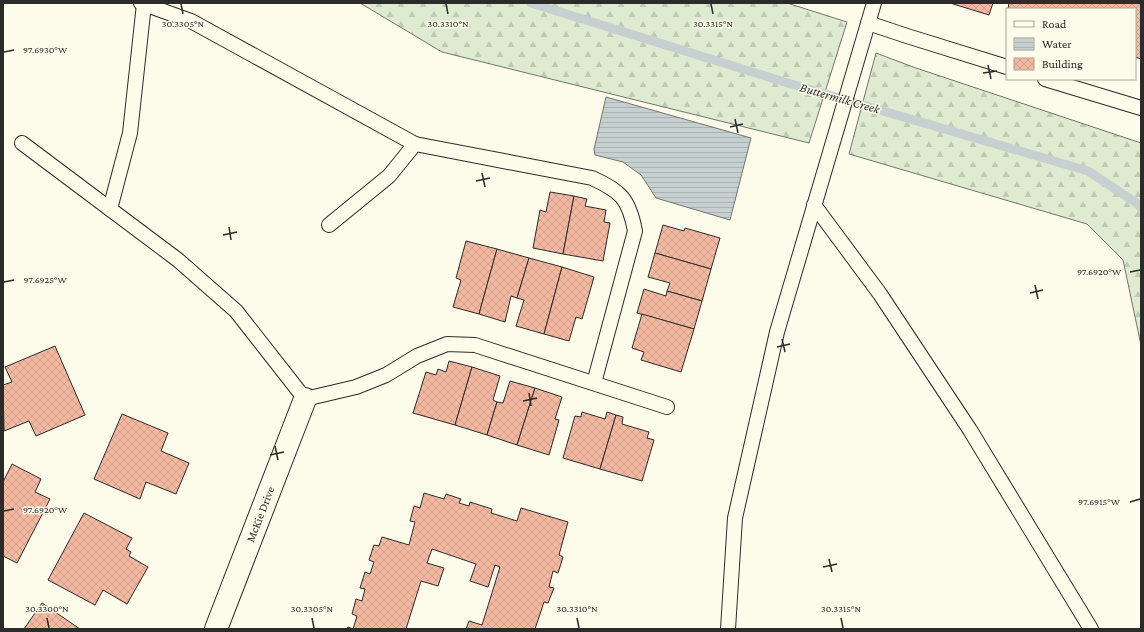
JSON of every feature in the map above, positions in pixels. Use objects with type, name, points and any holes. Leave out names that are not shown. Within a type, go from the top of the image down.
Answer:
[{"type":"street","name":"McKie Drive","points":[[216,629],[305,399]]},
{"type":"lane","points":[[110,209],[130,133],[142,3],[191,21],[415,144],[592,178],[609,186],[625,199],[632,213],[635,231],[594,384]]},
{"type":"lane","points":[[728,629],[735,518],[777,332],[874,3]]},
{"type":"lane","points":[[868,23],[1006,67]]},
{"type":"lane","points":[[1048,80],[1141,108]]},
{"type":"lane","points":[[22,143],[178,260],[236,311],[305,399],[356,387],[386,375],[417,356],[447,344],[475,345],[667,407]]},
{"type":"lane","points":[[329,225],[389,176],[415,144]]},
{"type":"lane","points":[[814,205],[880,294],[970,430],[1091,629]]},
{"type":"green space","points":[[360,3],[787,3],[847,22],[809,143],[442,52]]},
{"type":"green space","points":[[876,53],[916,68],[1141,143],[1141,345],[1123,260],[1087,224],[849,154]]},
{"type":"water","points":[[606,97],[751,138],[730,220],[656,198],[641,175],[623,162],[595,155],[594,149]]},
{"type":"building","points":[[950,3],[993,3],[989,15]]},
{"type":"building","points":[[1009,3],[1141,3],[1141,59],[1136,57],[1136,8],[1008,8]]},
{"type":"building","points":[[550,192],[574,196],[563,254],[533,248],[540,210],[546,212]]},
{"type":"building","points":[[574,196],[587,199],[585,206],[606,210],[604,222],[610,223],[603,261],[563,254]]},
{"type":"building","points":[[663,225],[684,231],[685,228],[720,238],[711,269],[655,253]]},
{"type":"building","points":[[466,241],[497,249],[479,314],[453,307],[461,280],[456,278]]},
{"type":"building","points":[[497,249],[529,258],[517,298],[511,296],[505,322],[479,314]]},
{"type":"building","points":[[655,253],[711,269],[702,301],[667,291],[670,283],[648,277]]},
{"type":"building","points":[[529,258],[562,267],[544,334],[516,326],[524,300],[517,298]]},
{"type":"building","points":[[562,267],[594,277],[582,319],[576,317],[569,341],[544,334]]},
{"type":"building","points":[[644,289],[666,296],[667,291],[702,301],[694,329],[637,313]]},
{"type":"building","points":[[642,314],[694,329],[681,372],[641,360],[644,352],[632,348]]},
{"type":"building","points":[[55,346],[85,415],[36,436],[29,421],[4,431],[3,385],[12,382],[5,367]]},
{"type":"building","points":[[449,361],[472,367],[455,425],[413,413],[426,372],[436,375],[438,369],[446,372]]},
{"type":"building","points":[[472,367],[500,376],[493,400],[497,402],[487,435],[455,425]]},
{"type":"building","points":[[510,381],[535,388],[517,445],[487,435],[497,402],[503,403]]},
{"type":"building","points":[[535,388],[562,397],[555,419],[559,420],[549,455],[517,445]]},
{"type":"building","points":[[582,412],[605,419],[607,412],[616,415],[600,469],[563,458],[575,416],[581,417]]},
{"type":"building","points":[[122,414],[168,433],[161,451],[189,463],[176,494],[146,482],[140,499],[94,479]]},
{"type":"building","points":[[616,415],[623,417],[622,424],[649,432],[647,438],[654,440],[642,481],[600,469]]},
{"type":"building","points":[[12,464],[41,479],[35,492],[50,499],[17,563],[3,556],[3,482]]},
{"type":"building","points":[[424,493],[444,499],[446,494],[461,499],[459,503],[469,506],[470,502],[492,509],[491,513],[517,521],[521,508],[568,522],[559,555],[563,557],[558,573],[553,571],[549,587],[554,588],[548,603],[544,602],[535,629],[466,629],[469,621],[482,625],[500,567],[495,565],[488,587],[470,581],[476,564],[432,549],[427,563],[444,568],[438,586],[421,581],[406,629],[353,629],[357,616],[352,614],[356,599],[362,601],[365,589],[360,588],[365,572],[370,574],[374,562],[369,560],[374,545],[379,546],[382,537],[409,545],[415,522],[410,521],[414,506],[420,508]]},
{"type":"building","points":[[84,513],[132,538],[126,549],[131,552],[129,556],[148,567],[127,604],[103,590],[95,605],[48,580]]},
{"type":"building","points":[[42,603],[80,629],[24,629]]},
{"type":"waterway","name":"Buttermilk Creek","points":[[531,3],[791,84],[1088,171],[1138,204],[1141,208]]}]
